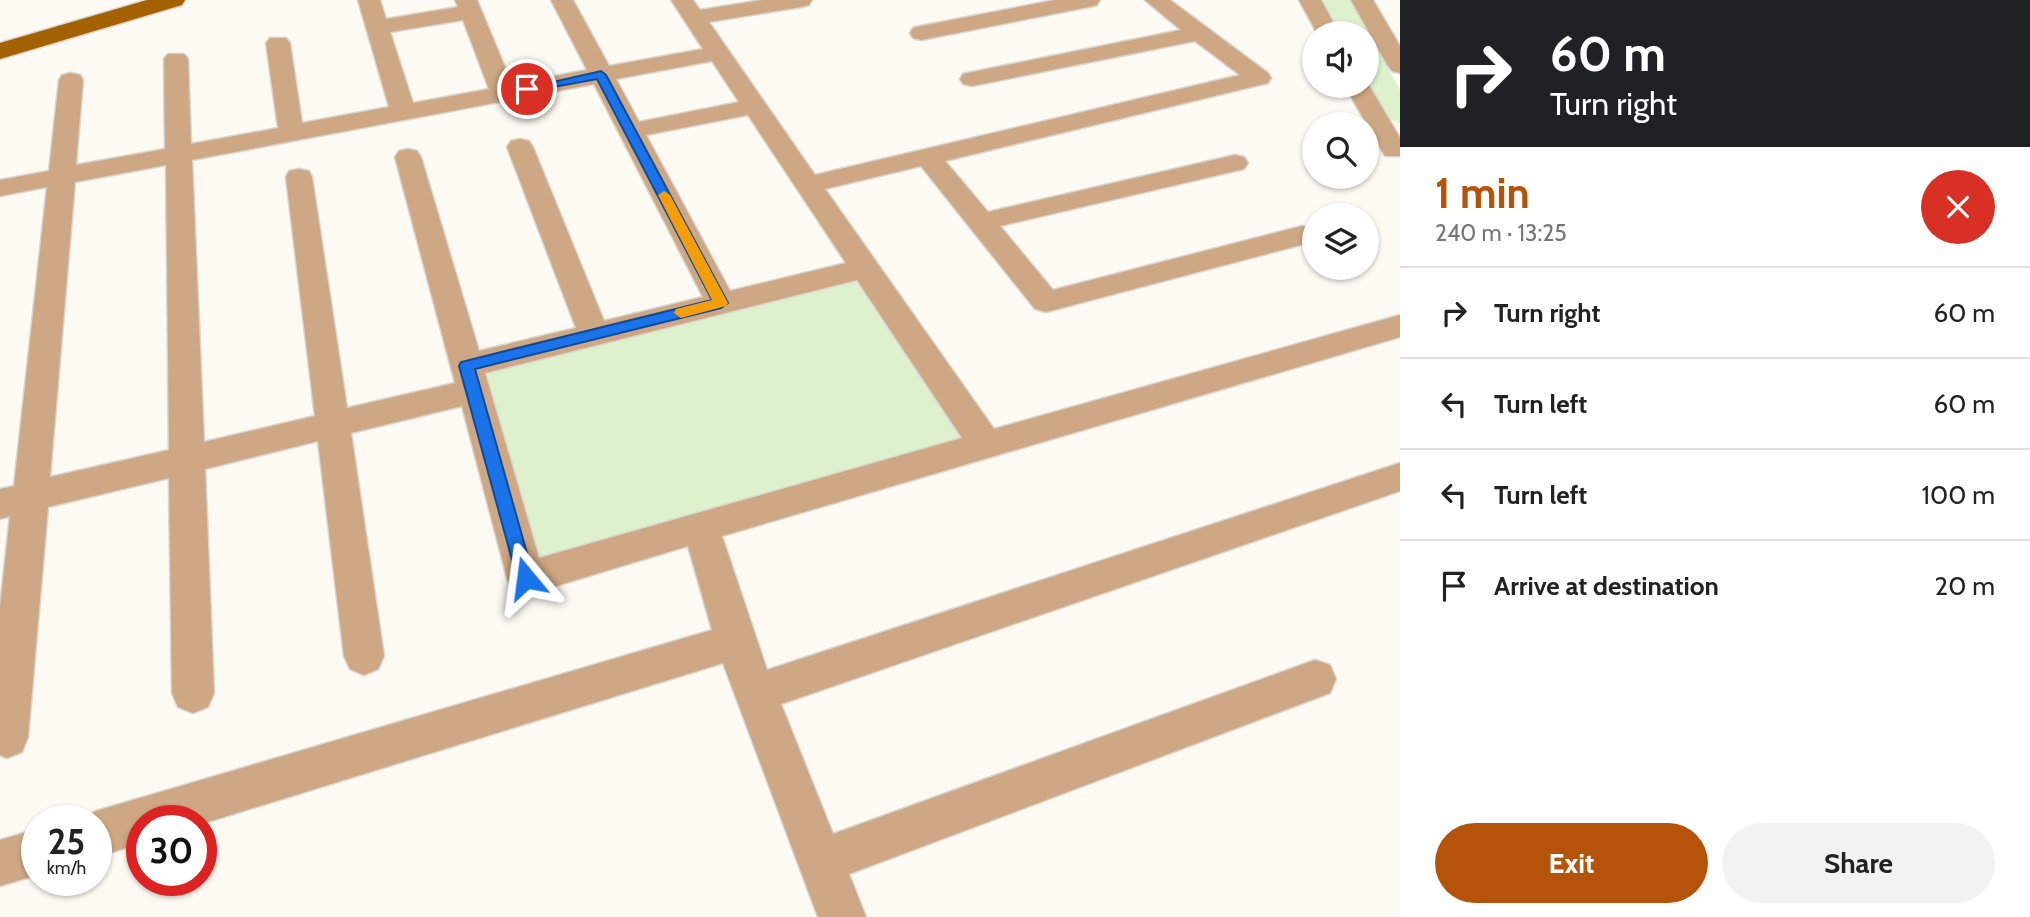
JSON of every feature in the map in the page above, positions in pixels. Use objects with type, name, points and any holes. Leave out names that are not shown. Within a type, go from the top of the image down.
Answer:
[{"type":"main road","points":[[0,51],[173,0]]},
{"type":"street","points":[[369,0],[403,112]]},
{"type":"street","points":[[562,0],[721,303]]},
{"type":"street","points":[[801,0],[689,9],[985,444]]},
{"type":"street","points":[[921,33],[1089,0]]},
{"type":"street","points":[[808,185],[1259,78],[1156,0]]},
{"type":"street","points":[[1310,0],[1321,21]]},
{"type":"street","points":[[1362,0],[1400,66]]},
{"type":"street","points":[[377,27],[469,6],[503,93]]},
{"type":"street","points":[[972,79],[1199,33]]},
{"type":"street","points":[[278,43],[291,133]]},
{"type":"street","points":[[0,188],[718,52]]},
{"type":"street","points":[[176,59],[193,693]]},
{"type":"street","points":[[7,737],[15,501],[63,177],[71,80]]},
{"type":"street","points":[[1364,98],[1398,152]]},
{"type":"street","points":[[630,131],[755,106]]},
{"type":"street","points":[[520,147],[594,334]]},
{"type":"street","points":[[408,157],[526,578],[1400,326]]},
{"type":"street","points":[[928,157],[1046,302],[1302,235]]},
{"type":"street","points":[[981,222],[1235,163]]},
{"type":"street","points":[[299,177],[364,656]]},
{"type":"street","points":[[15,501],[332,425],[594,334],[865,268]]},
{"type":"street","points":[[756,693],[1400,477]]},
{"type":"street","points":[[701,527],[735,641],[842,917]]},
{"type":"street","points":[[112,829],[735,641]]},
{"type":"street","points":[[819,862],[1315,679]]},
{"type":"street","points":[[0,863],[21,857]]},
{"type":"green space","points":[[1317,0],[1350,0],[1362,21],[1329,21]]},
{"type":"green space","points":[[1379,52],[1400,90],[1400,123],[1387,117],[1372,99],[1379,98]]},
{"type":"green space","points":[[865,268],[985,444],[526,578],[466,366]]},
{"type":"slow traffic","points":[[664,195],[721,303],[681,313]]},
{"type":"route","points":[[526,578],[466,366],[721,303],[601,75],[527,89]]}]
